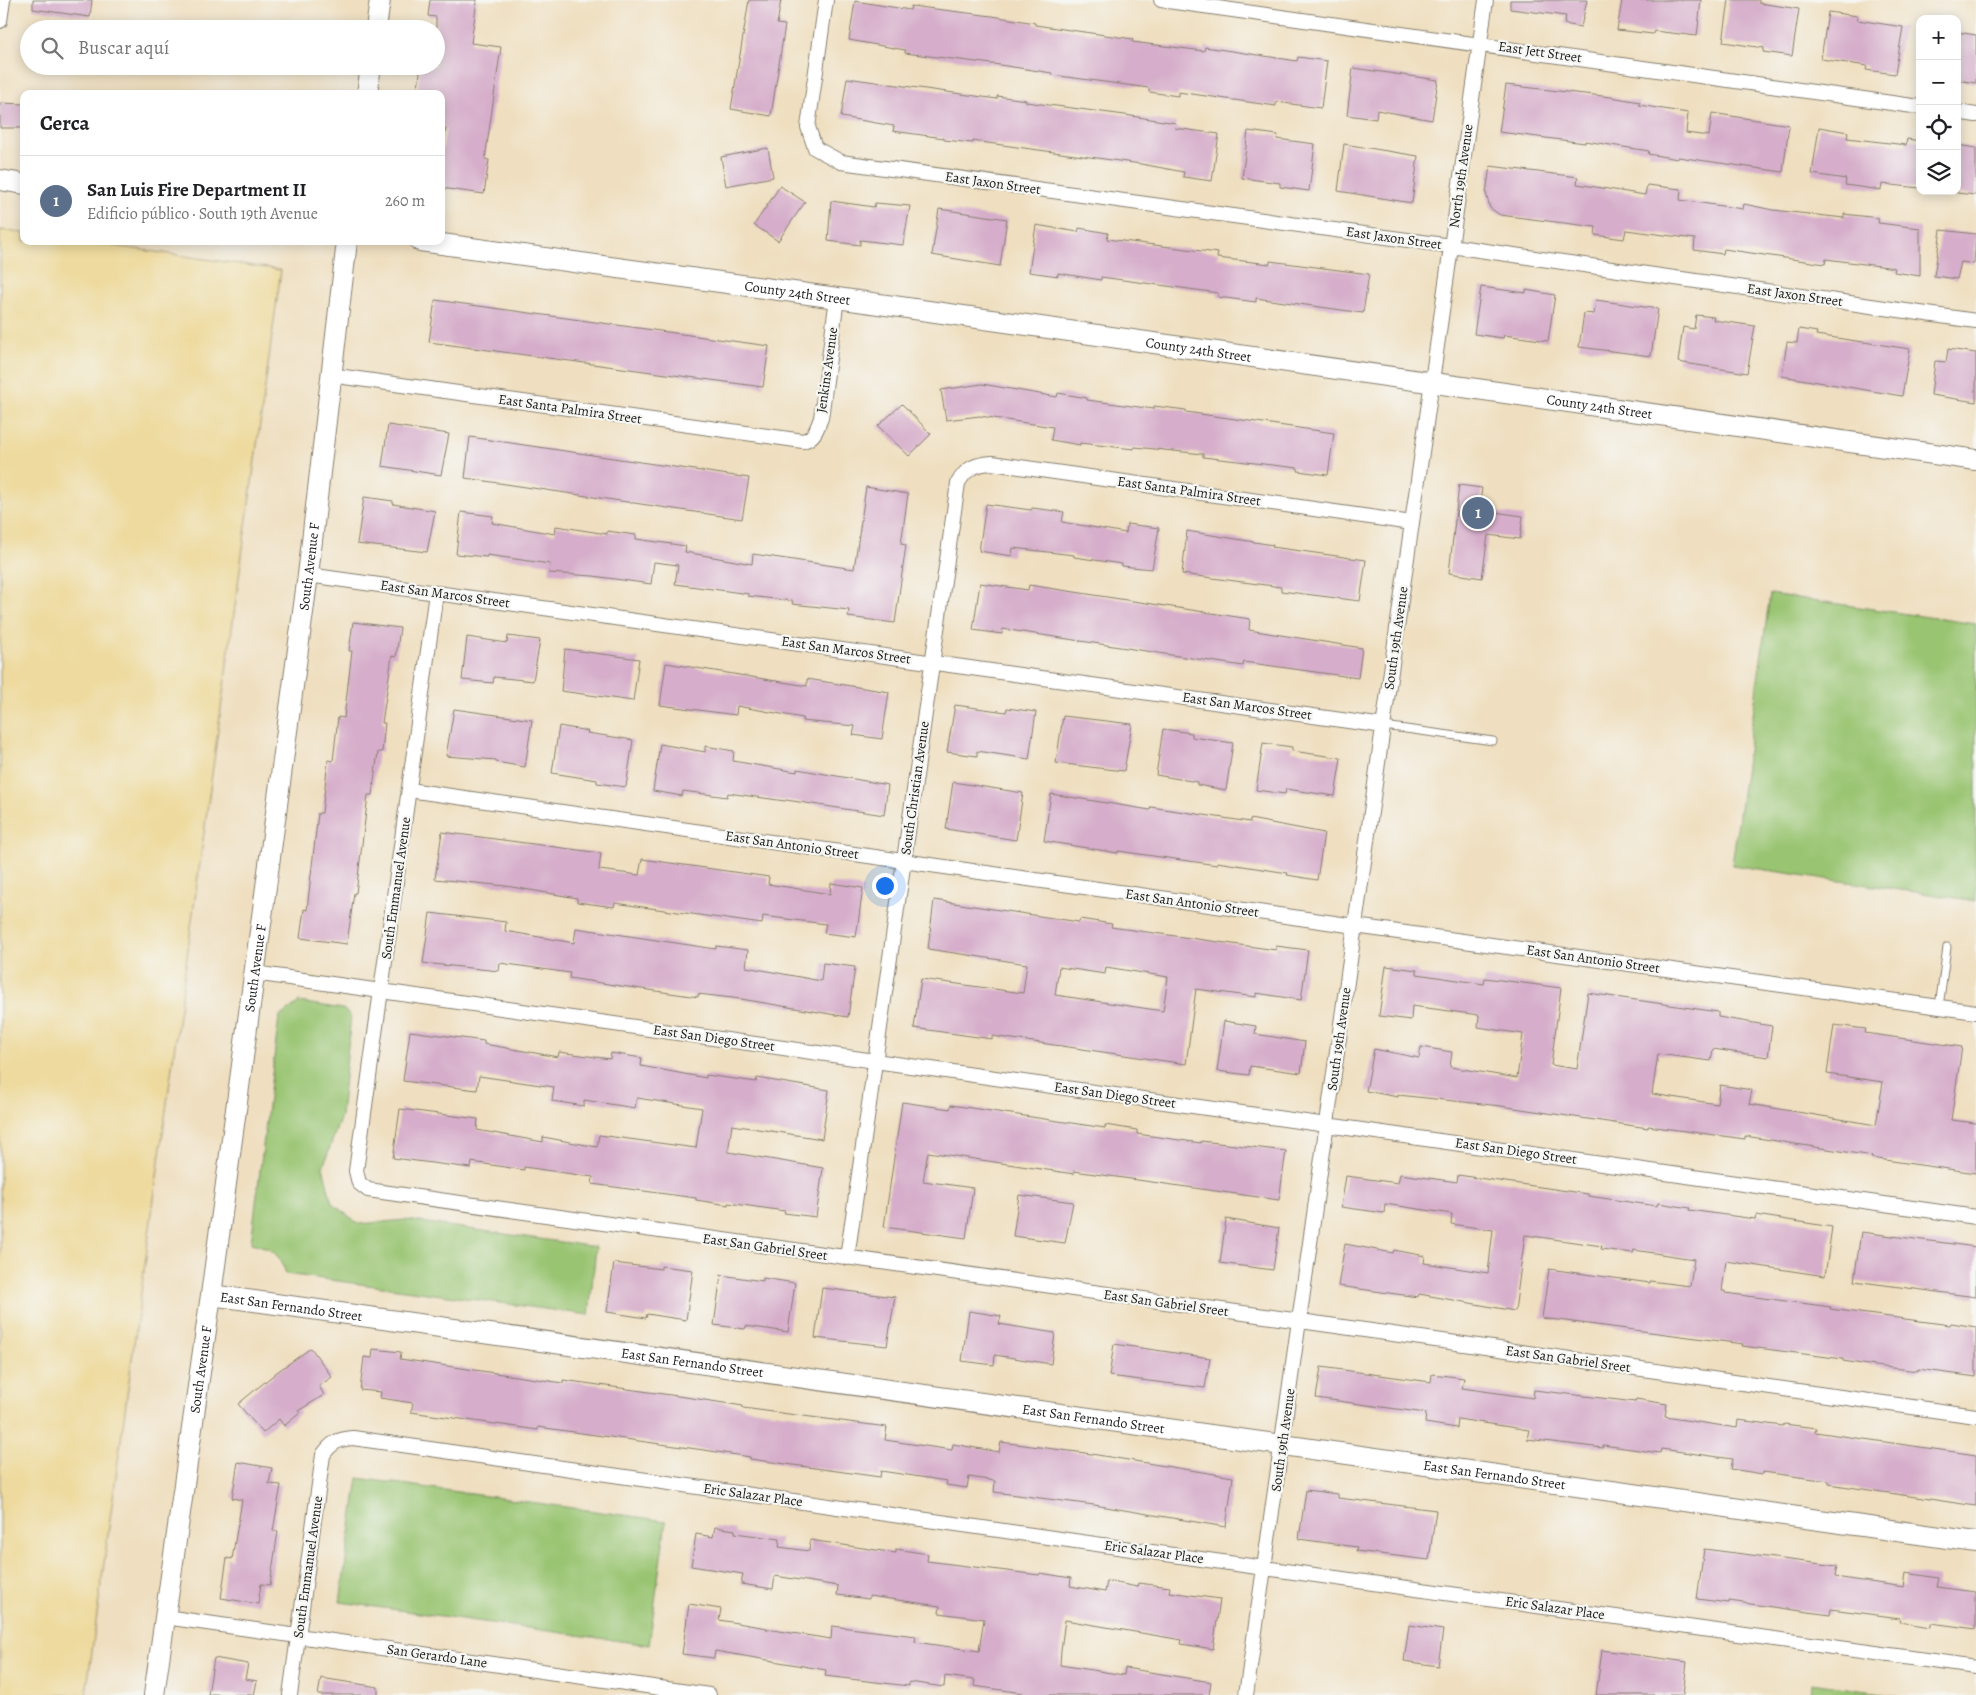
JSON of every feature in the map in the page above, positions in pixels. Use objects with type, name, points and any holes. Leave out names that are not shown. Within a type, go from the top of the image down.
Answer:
[{"type":"street","points":[[0,21],[3,0]]},
{"type":"street","points":[[377,20],[380,0]]},
{"type":"street","name":"East Jaxon Street","points":[[826,0],[808,128],[815,148],[841,162],[1451,246],[1976,322]]},
{"type":"street","name":"East Jett Street","points":[[1161,0],[1916,106]]},
{"type":"street","name":"North 19th Avenue","points":[[1432,383],[1486,0]]},
{"type":"street","points":[[368,90],[370,75]]},
{"type":"street","points":[[1961,113],[1976,115]]},
{"type":"street","points":[[0,180],[20,183]]},
{"type":"street","name":"County 24th Street","points":[[445,244],[837,298],[1976,460]]},
{"type":"street","name":"South Avenue F","points":[[154,1695],[211,1295],[308,575],[346,245]]},
{"type":"street","name":"Jenkins Avenue","points":[[810,440],[816,431],[820,418],[837,298]]},
{"type":"street","name":"East Santa Palmira Street","points":[[330,375],[804,441],[810,440]]},
{"type":"street","name":"South 19th Avenue","points":[[1246,1695],[1432,383]]},
{"type":"street","name":"East Santa Palmira Street","points":[[968,469],[980,464],[992,463],[1412,523]]},
{"type":"street","name":"South Christian Avenue","points":[[848,1258],[958,483],[968,469]]},
{"type":"street","name":"East San Marcos Street","points":[[308,575],[933,661],[1384,726]]},
{"type":"street","name":"South Emmanuel Avenue","points":[[359,1183],[356,1171],[436,593]]},
{"type":"street","name":"East San Antonio Street","points":[[409,790],[1355,926],[1976,1012]]},
{"type":"street","name":"East San Diego Street","points":[[254,973],[1976,1216]]},
{"type":"street","name":"East San Gabriel Sreet","points":[[359,1183],[368,1190],[385,1193],[1976,1416]]},
{"type":"street","name":"East San Fernando Street","points":[[211,1295],[1976,1542]]},
{"type":"street","name":"Eric Salazar Place","points":[[333,1443],[343,1438],[352,1438],[1976,1667]]},
{"type":"street","name":"South Emmanuel Avenue","points":[[290,1695],[323,1455],[333,1443]]},
{"type":"street","name":"San Gerardo Lane","points":[[166,1617],[709,1695]]},
{"type":"lane","points":[[1384,726],[1493,741]]},
{"type":"lane","points":[[1939,1007],[1947,947]]},
{"type":"green space","points":[[1770,594],[1976,624],[1976,901],[1732,865]]},
{"type":"green space","points":[[299,1002],[343,1009],[351,1016],[341,1116],[323,1167],[332,1203],[359,1224],[406,1220],[596,1247],[589,1315],[286,1274],[281,1261],[274,1252],[251,1243],[279,1017]]},
{"type":"green space","points":[[358,1478],[666,1521],[649,1645],[340,1602]]},
{"type":"green space","points":[[1811,1683],[1896,1695],[1810,1695]]},
{"type":"sand","points":[[0,230],[20,232],[20,245],[108,245],[281,270],[86,1695],[0,1695]]},
{"type":"building","points":[[33,0],[92,0],[90,17],[33,9]]},
{"type":"building","points":[[430,0],[477,0],[471,43],[501,47],[485,159],[489,160],[484,194],[445,189],[445,90],[418,90],[420,75],[445,75],[445,20],[436,20],[436,17],[428,16]]},
{"type":"building","points":[[749,0],[781,0],[777,24],[785,25],[771,116],[731,109]]},
{"type":"building","points":[[1510,0],[1587,0],[1581,27],[1564,24],[1566,16],[1510,9]]},
{"type":"building","points":[[1622,0],[1701,0],[1697,36],[1654,31],[1653,34],[1617,30]]},
{"type":"building","points":[[1729,0],[1759,0],[1759,3],[1799,9],[1792,56],[1763,52],[1764,48],[1723,42]]},
{"type":"building","points":[[855,1],[910,10],[911,6],[992,16],[1035,23],[1035,25],[1133,39],[1132,42],[1204,51],[1205,47],[1297,61],[1298,57],[1327,61],[1321,108],[1276,102],[1276,106],[1178,92],[1178,96],[1149,92],[1149,88],[1052,75],[1052,73],[1000,65],[905,53],[905,50],[849,40]]},
{"type":"building","points":[[1828,12],[1858,16],[1857,20],[1903,27],[1895,74],[1866,70],[1867,66],[1821,59]]},
{"type":"building","points":[[1961,33],[1976,35],[1976,83],[1961,81]]},
{"type":"building","points":[[1353,68],[1438,80],[1432,120],[1377,110],[1376,119],[1347,115]]},
{"type":"building","points":[[847,78],[997,99],[997,96],[1026,100],[1026,102],[1176,123],[1175,128],[1219,134],[1212,181],[1183,177],[1184,172],[1141,164],[973,141],[973,143],[944,140],[944,138],[893,131],[894,126],[841,117]]},
{"type":"building","points":[[1506,85],[1611,97],[1640,102],[1639,105],[1688,113],[1686,133],[1709,136],[1712,113],[1789,125],[1783,172],[1678,157],[1678,159],[1648,154],[1649,151],[1585,141],[1585,143],[1499,132]]},
{"type":"building","points":[[0,103],[20,104],[20,128],[0,128]]},
{"type":"building","points":[[1819,127],[1848,132],[1847,138],[1906,145],[1907,139],[1916,140],[1916,188],[1882,184],[1881,190],[1845,185],[1846,179],[1812,174]]},
{"type":"building","points":[[1248,131],[1278,135],[1277,139],[1315,144],[1309,191],[1280,187],[1280,183],[1242,178]]},
{"type":"building","points":[[1344,144],[1418,156],[1412,203],[1338,191]]},
{"type":"building","points":[[1961,146],[1976,148],[1976,195],[1961,193]]},
{"type":"building","points":[[768,148],[773,177],[726,186],[721,157]]},
{"type":"building","points":[[1490,166],[1578,177],[1577,184],[1645,195],[1647,185],[1681,189],[1680,200],[1743,209],[1744,204],[1773,210],[1844,218],[1844,214],[1879,218],[1878,223],[1920,228],[1920,276],[1894,272],[1895,268],[1826,259],[1825,264],[1724,249],[1723,254],[1694,250],[1695,239],[1626,230],[1624,239],[1595,235],[1596,227],[1500,215],[1490,208],[1486,193]]},
{"type":"building","points":[[780,186],[805,202],[778,241],[754,225]]},
{"type":"building","points":[[831,201],[874,207],[875,203],[910,206],[903,245],[860,240],[860,245],[828,241]]},
{"type":"building","points":[[939,209],[1007,219],[1000,266],[932,255]]},
{"type":"building","points":[[1036,225],[1078,232],[1079,228],[1108,233],[1107,239],[1218,253],[1217,258],[1270,264],[1270,261],[1369,274],[1363,313],[1256,298],[1256,302],[1218,297],[1218,293],[1101,277],[1101,280],[1058,273],[1058,276],[1029,272]]},
{"type":"building","points":[[1941,230],[1976,234],[1974,264],[1961,262],[1957,279],[1934,276]]},
{"type":"building","points":[[1481,287],[1526,293],[1526,290],[1555,295],[1548,341],[1504,335],[1503,338],[1474,334]]},
{"type":"building","points":[[435,300],[769,346],[763,387],[429,342]]},
{"type":"building","points":[[1596,300],[1658,309],[1651,356],[1579,347],[1584,313],[1594,314]]},
{"type":"building","points":[[1696,315],[1714,317],[1713,320],[1755,326],[1747,373],[1678,362],[1683,327],[1694,329]]},
{"type":"building","points":[[1799,329],[1817,332],[1816,335],[1910,349],[1902,396],[1782,376],[1787,342],[1797,343]]},
{"type":"building","points":[[1948,349],[1976,353],[1976,402],[1931,395],[1935,361],[1946,362]]},
{"type":"building","points":[[982,384],[1057,397],[1058,393],[1087,398],[1087,400],[1154,409],[1154,406],[1186,410],[1186,412],[1334,433],[1328,475],[1298,471],[1298,468],[1203,457],[1203,454],[1135,447],[1134,449],[1080,443],[1080,445],[1051,440],[1053,427],[980,416],[946,420],[941,390]]},
{"type":"building","points":[[902,404],[931,434],[909,456],[878,426]]},
{"type":"building","points":[[388,425],[449,434],[441,475],[382,466]]},
{"type":"building","points":[[470,437],[749,478],[742,519],[465,478]]},
{"type":"building","points":[[1459,485],[1482,488],[1479,510],[1523,516],[1520,539],[1488,535],[1482,578],[1449,573]]},
{"type":"building","points":[[866,487],[908,494],[901,544],[906,545],[895,623],[848,617],[849,610],[792,604],[793,601],[675,584],[678,565],[654,562],[651,584],[593,576],[549,573],[550,564],[487,555],[487,557],[456,554],[461,512],[493,516],[492,523],[555,534],[556,526],[607,534],[607,531],[636,535],[636,539],[686,546],[685,552],[752,564],[753,554],[854,569]]},
{"type":"building","points":[[364,497],[393,501],[393,504],[435,511],[427,552],[357,544]]},
{"type":"building","points":[[986,504],[1064,512],[1062,522],[1126,533],[1127,524],[1159,528],[1152,569],[1122,566],[1122,564],[1074,557],[1074,555],[1013,548],[1012,556],[979,551]]},
{"type":"building","points":[[1187,531],[1273,545],[1272,547],[1366,560],[1360,601],[1281,591],[1281,587],[1182,574]]},
{"type":"building","points":[[980,583],[1028,590],[1029,585],[1250,619],[1249,630],[1362,648],[1358,678],[1244,662],[1243,666],[1003,629],[1002,634],[973,630]]},
{"type":"building","points":[[353,622],[400,628],[396,657],[392,656],[382,723],[385,723],[382,752],[378,752],[372,795],[368,795],[356,893],[354,893],[347,944],[300,938],[304,909],[307,910],[318,813],[322,813],[328,760],[333,761],[338,717],[344,718],[352,651],[349,651]]},
{"type":"building","points":[[508,636],[540,640],[533,681],[494,677],[493,683],[462,680],[467,637],[507,643]]},
{"type":"building","points":[[565,649],[639,659],[633,701],[561,691]]},
{"type":"building","points":[[666,663],[807,686],[807,679],[889,692],[882,739],[853,735],[855,726],[802,721],[803,718],[737,706],[736,715],[660,705]]},
{"type":"building","points":[[955,705],[1006,712],[1007,708],[1036,712],[1029,759],[977,751],[977,756],[947,752]]},
{"type":"building","points":[[454,709],[532,720],[525,767],[496,762],[496,760],[446,756]]},
{"type":"building","points":[[1063,716],[1132,724],[1124,771],[1056,763]]},
{"type":"building","points":[[559,726],[588,731],[587,733],[633,740],[626,787],[552,773]]},
{"type":"building","points":[[1163,729],[1192,733],[1192,737],[1233,743],[1226,790],[1197,785],[1197,782],[1156,775]]},
{"type":"building","points":[[1263,743],[1292,747],[1292,751],[1341,758],[1335,796],[1286,789],[1285,794],[1256,790]]},
{"type":"building","points":[[660,744],[705,752],[705,746],[734,751],[733,761],[797,772],[797,769],[888,785],[884,815],[728,793],[727,797],[683,791],[682,796],[653,791]]},
{"type":"building","points":[[953,782],[1023,793],[1016,840],[946,829]]},
{"type":"building","points":[[1051,794],[1150,810],[1151,807],[1250,822],[1250,819],[1324,833],[1317,880],[1287,875],[1288,873],[1217,862],[1217,865],[1118,851],[1118,853],[1044,841]]},
{"type":"building","points":[[442,832],[601,853],[599,870],[639,875],[642,859],[769,877],[768,884],[830,894],[831,883],[863,888],[856,937],[824,933],[826,924],[763,916],[762,924],[615,903],[614,907],[577,902],[577,898],[506,886],[435,879]]},
{"type":"building","points":[[934,900],[1079,922],[1080,919],[1112,924],[1111,927],[1276,950],[1276,946],[1308,950],[1301,1000],[1256,993],[1256,997],[1196,989],[1186,1064],[992,1036],[992,1039],[914,1028],[921,979],[1023,993],[1027,964],[928,949]],"holes":[[[1059,967],[1105,974],[1106,967],[1168,977],[1163,1011],[1055,995]]]},
{"type":"building","points":[[430,913],[506,922],[505,931],[574,943],[576,928],[716,949],[716,946],[748,950],[746,967],[821,981],[823,963],[855,967],[848,1017],[741,999],[698,994],[698,997],[569,978],[570,973],[500,963],[499,971],[423,963]]},
{"type":"building","points":[[1386,966],[1417,970],[1417,974],[1484,984],[1485,978],[1561,988],[1551,1065],[1577,1069],[1588,993],[1718,1012],[1718,1017],[1772,1026],[1768,1057],[1713,1049],[1711,1061],[1658,1054],[1652,1094],[1717,1104],[1720,1085],[1752,1090],[1749,1104],[1876,1125],[1883,1082],[1827,1074],[1834,1025],[1866,1029],[1865,1033],[1962,1047],[1951,1120],[1976,1123],[1976,1173],[1871,1158],[1872,1156],[1745,1136],[1745,1139],[1648,1126],[1648,1128],[1501,1106],[1398,1095],[1398,1097],[1366,1091],[1374,1049],[1419,1058],[1421,1047],[1452,1052],[1450,1067],[1517,1078],[1523,1034],[1478,1027],[1479,1015],[1412,1006],[1411,1020],[1379,1016]]},
{"type":"building","points":[[1224,1021],[1256,1026],[1255,1034],[1305,1042],[1301,1073],[1250,1066],[1249,1075],[1217,1071]]},
{"type":"building","points":[[410,1031],[484,1041],[484,1044],[558,1057],[559,1052],[610,1059],[611,1053],[642,1058],[641,1066],[706,1078],[706,1075],[756,1082],[757,1078],[829,1090],[822,1139],[732,1125],[728,1152],[823,1168],[816,1217],[592,1184],[593,1177],[524,1167],[524,1170],[472,1162],[471,1168],[393,1158],[400,1109],[478,1119],[477,1130],[543,1142],[543,1137],[597,1147],[599,1135],[696,1148],[702,1108],[637,1098],[635,1108],[584,1100],[584,1106],[552,1101],[554,1087],[479,1076],[477,1090],[403,1081]]},
{"type":"building","points":[[902,1102],[950,1109],[951,1105],[1105,1128],[1105,1125],[1137,1130],[1137,1134],[1201,1143],[1201,1141],[1286,1151],[1279,1200],[1074,1171],[1074,1174],[928,1152],[923,1181],[973,1188],[966,1238],[884,1227]]},
{"type":"building","points":[[1400,1174],[1457,1182],[1458,1175],[1657,1206],[1658,1203],[1690,1208],[1689,1210],[1755,1219],[1756,1215],[1832,1227],[1825,1276],[1726,1261],[1722,1291],[1725,1291],[1725,1293],[1831,1307],[1830,1309],[1976,1327],[1976,1377],[1918,1369],[1918,1371],[1875,1366],[1843,1361],[1843,1359],[1742,1346],[1743,1344],[1542,1318],[1549,1269],[1650,1283],[1650,1281],[1690,1286],[1694,1259],[1634,1250],[1633,1253],[1601,1249],[1602,1246],[1525,1235],[1515,1311],[1419,1294],[1418,1297],[1338,1286],[1345,1244],[1393,1253],[1394,1250],[1425,1256],[1424,1263],[1488,1273],[1493,1230],[1451,1224],[1452,1214],[1385,1204],[1384,1213],[1341,1207],[1346,1176],[1398,1183]]},
{"type":"building","points":[[1019,1195],[1073,1202],[1065,1243],[1013,1236]]},
{"type":"building","points":[[1226,1219],[1279,1228],[1273,1270],[1220,1263]]},
{"type":"building","points":[[1861,1232],[1976,1247],[1976,1297],[1854,1281]]},
{"type":"building","points":[[614,1263],[661,1269],[661,1266],[693,1270],[686,1320],[647,1314],[646,1318],[607,1312]]},
{"type":"building","points":[[721,1275],[763,1281],[763,1278],[795,1283],[788,1332],[746,1326],[745,1329],[714,1325]]},
{"type":"building","points":[[822,1288],[895,1297],[887,1346],[815,1338]]},
{"type":"building","points":[[969,1311],[1001,1316],[999,1324],[1055,1333],[1051,1364],[995,1355],[994,1365],[962,1361]]},
{"type":"building","points":[[1114,1344],[1210,1358],[1205,1388],[1109,1376]]},
{"type":"building","points":[[311,1348],[332,1377],[319,1386],[324,1395],[298,1411],[300,1413],[284,1426],[279,1419],[263,1433],[238,1404],[277,1372]]},
{"type":"building","points":[[373,1349],[401,1352],[400,1359],[563,1383],[563,1380],[692,1398],[743,1406],[743,1408],[887,1427],[885,1440],[952,1450],[953,1444],[999,1452],[1001,1442],[1085,1453],[1233,1477],[1226,1527],[1094,1505],[994,1492],[995,1481],[969,1477],[967,1488],[946,1485],[947,1481],[881,1471],[880,1477],[750,1459],[750,1457],[704,1450],[538,1427],[538,1430],[411,1412],[413,1403],[380,1398],[381,1392],[360,1390],[364,1357],[372,1358]]},
{"type":"building","points":[[1321,1367],[1431,1382],[1432,1374],[1464,1378],[1462,1388],[1533,1398],[1534,1390],[1635,1402],[1636,1399],[1667,1404],[1665,1417],[1737,1428],[1738,1420],[1783,1426],[1784,1424],[1816,1428],[1815,1432],[1976,1455],[1976,1506],[1829,1484],[1829,1481],[1731,1469],[1733,1459],[1661,1449],[1660,1453],[1603,1445],[1603,1448],[1527,1439],[1529,1430],[1458,1419],[1457,1428],[1425,1423],[1426,1413],[1316,1398]]},
{"type":"building","points":[[238,1462],[272,1468],[269,1484],[281,1485],[273,1531],[278,1531],[270,1585],[261,1584],[258,1604],[221,1598],[227,1558],[232,1559],[242,1500],[232,1498]]},
{"type":"building","points":[[1306,1490],[1338,1494],[1338,1498],[1436,1510],[1429,1560],[1356,1551],[1357,1547],[1299,1539]]},
{"type":"building","points":[[715,1527],[735,1530],[735,1533],[780,1539],[779,1547],[809,1551],[810,1540],[896,1553],[896,1549],[928,1554],[927,1561],[1071,1578],[1070,1586],[1105,1592],[1107,1581],[1137,1587],[1138,1583],[1170,1587],[1169,1592],[1220,1599],[1213,1649],[1181,1644],[1182,1640],[1065,1620],[1061,1650],[1060,1665],[1124,1675],[1125,1668],[1211,1682],[1209,1695],[1023,1695],[1023,1693],[974,1686],[975,1680],[945,1676],[944,1687],[909,1682],[909,1686],[825,1676],[826,1670],[715,1651],[714,1658],[682,1654],[689,1604],[721,1609],[719,1620],[766,1629],[831,1639],[832,1626],[916,1636],[915,1642],[979,1651],[984,1619],[939,1613],[940,1606],[869,1596],[869,1599],[837,1595],[838,1586],[775,1576],[773,1589],[741,1584],[743,1574],[691,1566],[696,1534],[713,1537]]},
{"type":"building","points":[[1704,1549],[1837,1566],[1835,1577],[1904,1587],[1906,1573],[1938,1578],[1936,1587],[1976,1592],[1976,1629],[1931,1623],[1931,1627],[1899,1622],[1900,1618],[1831,1609],[1830,1615],[1729,1601],[1729,1603],[1697,1599]]},
{"type":"building","points":[[1409,1625],[1443,1630],[1438,1666],[1404,1661]]},
{"type":"building","points":[[1602,1650],[1687,1662],[1683,1695],[1596,1695]]},
{"type":"building","points":[[214,1658],[248,1664],[245,1679],[257,1681],[254,1695],[208,1694]]},
{"type":"building","points":[[321,1678],[378,1687],[378,1695],[318,1695]]},
{"type":"place","name":"San Luis Fire Department II","points":[[1478,513]]}]
